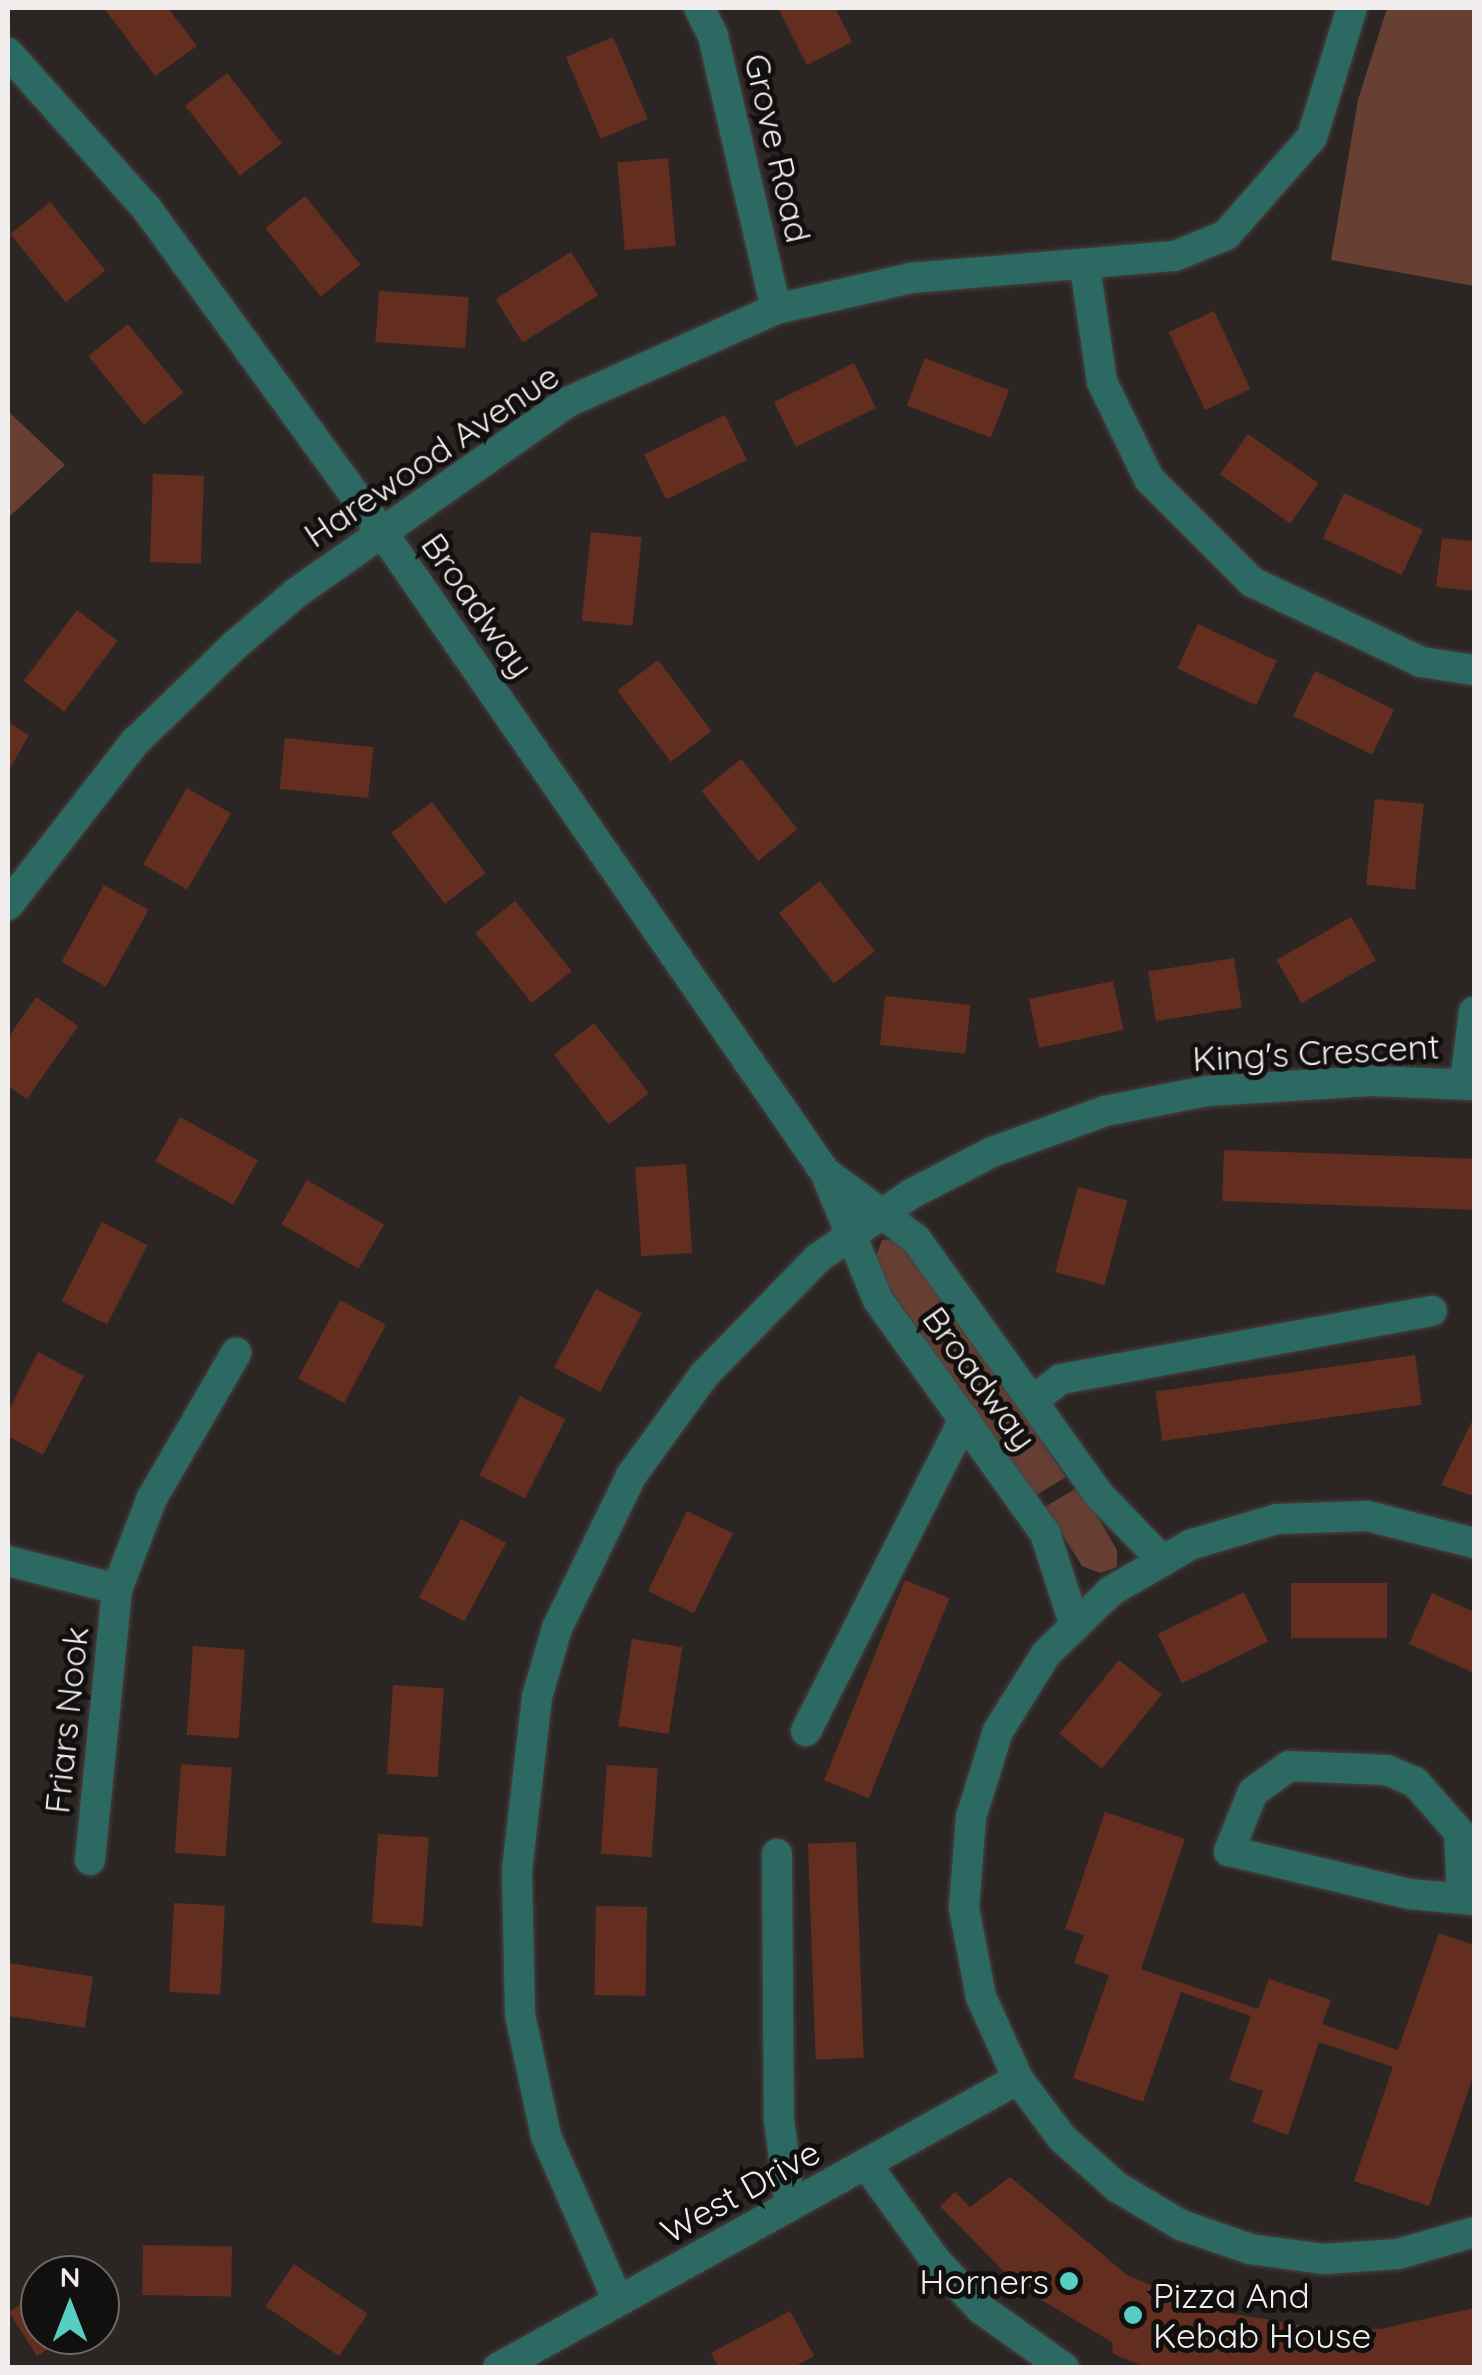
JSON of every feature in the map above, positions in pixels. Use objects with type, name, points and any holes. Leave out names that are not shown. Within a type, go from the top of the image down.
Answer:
[{"type":"street","name":"Grove Road","points":[[699,8],[713,36],[776,309]]},
{"type":"street","name":"Harewood Avenue","points":[[8,905],[135,742],[280,606],[568,402],[776,309],[911,278],[1085,267],[1175,256],[1226,235],[1312,137],[1352,8]]},
{"type":"street","name":"Broadway","points":[[8,53],[147,209],[382,532],[825,1172],[845,1236],[878,1300],[1045,1532],[1075,1626]]},
{"type":"street","points":[[1085,267],[1102,382],[1149,480],[1252,582],[1421,662],[1474,670]]},
{"type":"street","points":[[1470,1084],[1474,1012]]},
{"type":"street","name":"King's Crescent","points":[[845,1236],[992,1152],[1106,1111],[1207,1090],[1470,1084]]},
{"type":"street","name":"Broadway","points":[[825,1172],[885,1211],[941,1268],[1099,1495],[1163,1560]]},
{"type":"street","points":[[618,2301],[564,2190],[520,2015],[517,1870],[537,1697],[557,1628],[631,1476],[704,1375],[845,1236]]},
{"type":"street","points":[[1033,1400],[1061,1379],[1432,1311]]},
{"type":"street","name":"Friars Nook","points":[[90,1860],[117,1588],[152,1498],[236,1353]]},
{"type":"street","points":[[806,1731],[964,1419]]},
{"type":"street","points":[[1474,1543],[1368,1516],[1276,1520],[1163,1560],[1111,1591],[1046,1654],[998,1731],[970,1817],[964,1908],[977,1979],[1018,2079],[1062,2138],[1117,2187],[1180,2225],[1250,2249],[1324,2258],[1398,2254],[1474,2232]]},
{"type":"street","name":"Friars Nook","points":[[8,1561],[117,1588]]},
{"type":"street","points":[[1289,1766],[1388,1770],[1416,1782],[1459,1832],[1468,1899],[1410,1894],[1229,1851],[1253,1792],[1289,1766]]},
{"type":"street","points":[[777,1854],[779,2119],[790,2206]]},
{"type":"street","name":"West Drive","points":[[498,2368],[1018,2079]]},
{"type":"street","points":[[866,2164],[970,2297],[1064,2368]]},
{"type":"shaded area","points":[[1387,8],[1474,8],[1474,286],[1331,260],[1358,100]]},
{"type":"shaded area","points":[[8,411],[65,465],[8,518]]},
{"type":"shaded area","points":[[902,1239],[1066,1477],[1033,1497],[873,1264],[882,1240]]},
{"type":"shaded area","points":[[1080,1486],[1117,1550],[1117,1567],[1100,1573],[1082,1566],[1045,1507]]},
{"type":"building","points":[[104,8],[168,8],[197,46],[155,76]]},
{"type":"building","points":[[778,8],[835,8],[852,42],[807,65]]},
{"type":"building","points":[[613,37],[648,119],[601,139],[566,57]]},
{"type":"building","points":[[227,73],[282,143],[240,176],[185,106]]},
{"type":"building","points":[[668,158],[676,246],[625,250],[617,162]]},
{"type":"building","points":[[305,196],[360,264],[321,296],[265,228]]},
{"type":"building","points":[[50,202],[105,270],[66,302],[10,234]]},
{"type":"building","points":[[571,252],[598,295],[523,342],[496,299]]},
{"type":"building","points":[[379,291],[469,297],[465,348],[375,342]]},
{"type":"building","points":[[1214,311],[1250,389],[1205,410],[1169,332]]},
{"type":"building","points":[[128,324],[183,392],[144,424],[88,356]]},
{"type":"building","points":[[925,358],[1009,390],[991,438],[907,406]]},
{"type":"building","points":[[854,363],[876,408],[796,447],[774,402]]},
{"type":"building","points":[[725,415],[747,460],[666,499],[644,454]]},
{"type":"building","points":[[1248,434],[1318,483],[1290,523],[1220,474]]},
{"type":"building","points":[[153,474],[204,476],[201,564],[150,562]]},
{"type":"building","points":[[1344,493],[1423,530],[1402,575],[1323,538]]},
{"type":"building","points":[[591,532],[642,537],[632,626],[582,621]]},
{"type":"building","points":[[1442,538],[1474,541],[1474,591],[1436,587]]},
{"type":"building","points":[[77,610],[118,641],[64,712],[23,681]]},
{"type":"building","points":[[1198,624],[1277,661],[1256,705],[1177,668]]},
{"type":"building","points":[[658,660],[712,731],[671,762],[617,691]]},
{"type":"building","points":[[1315,671],[1394,710],[1372,755],[1293,716]]},
{"type":"building","points":[[8,722],[29,735],[8,772]]},
{"type":"building","points":[[285,738],[374,747],[368,798],[280,789]]},
{"type":"building","points":[[741,759],[798,829],[758,861],[701,791]]},
{"type":"building","points":[[187,788],[231,814],[187,890],[143,864]]},
{"type":"building","points":[[1375,799],[1424,804],[1415,890],[1366,885]]},
{"type":"building","points":[[432,802],[486,873],[445,904],[391,833]]},
{"type":"building","points":[[820,881],[875,951],[834,983],[779,913]]},
{"type":"building","points":[[104,885],[149,910],[106,987],[61,962]]},
{"type":"building","points":[[515,901],[572,971],[532,1003],[475,933]]},
{"type":"building","points":[[1351,917],[1376,960],[1302,1003],[1277,960]]},
{"type":"building","points":[[1234,958],[1242,1007],[1156,1021],[1148,972]]},
{"type":"building","points":[[1113,981],[1123,1030],[1039,1048],[1029,999]]},
{"type":"building","points":[[885,996],[971,1005],[965,1054],[880,1045]]},
{"type":"building","points":[[36,997],[78,1026],[27,1099],[8,1086],[8,1038]]},
{"type":"building","points":[[594,1023],[649,1093],[609,1125],[554,1054]]},
{"type":"building","points":[[180,1117],[258,1160],[233,1205],[155,1162]]},
{"type":"building","points":[[1224,1150],[1474,1159],[1472,1210],[1222,1201]]},
{"type":"building","points":[[686,1164],[692,1253],[641,1256],[635,1168]]},
{"type":"building","points":[[307,1180],[384,1224],[359,1269],[281,1224]]},
{"type":"building","points":[[1078,1187],[1127,1200],[1104,1285],[1055,1272]]},
{"type":"building","points":[[102,1222],[147,1245],[107,1324],[62,1301]]},
{"type":"building","points":[[596,1289],[642,1313],[600,1392],[554,1368]]},
{"type":"building","points":[[340,1300],[386,1324],[344,1403],[298,1379]]},
{"type":"building","points":[[38,1352],[84,1376],[43,1455],[8,1436],[8,1412]]},
{"type":"building","points":[[1415,1355],[1422,1405],[1163,1441],[1156,1391]]},
{"type":"building","points":[[520,1396],[565,1419],[525,1498],[480,1475]]},
{"type":"building","points":[[1474,1417],[1474,1496],[1441,1485]]},
{"type":"building","points":[[687,1511],[733,1533],[694,1613],[648,1591]]},
{"type":"building","points":[[461,1519],[506,1543],[464,1622],[419,1598]]},
{"type":"building","points":[[905,1580],[950,1598],[869,1798],[824,1780]]},
{"type":"building","points":[[1291,1583],[1387,1583],[1387,1638],[1291,1638]]},
{"type":"building","points":[[1244,1592],[1268,1641],[1182,1684],[1158,1634]]},
{"type":"building","points":[[1432,1593],[1474,1612],[1474,1673],[1409,1644]]},
{"type":"building","points":[[632,1639],[682,1647],[669,1734],[618,1726]]},
{"type":"building","points":[[193,1646],[245,1650],[239,1738],[187,1735]]},
{"type":"building","points":[[1119,1660],[1162,1695],[1102,1768],[1059,1734]]},
{"type":"building","points":[[393,1685],[444,1689],[438,1777],[387,1774]]},
{"type":"building","points":[[181,1764],[232,1768],[226,1856],[175,1853]]},
{"type":"building","points":[[607,1765],[658,1769],[652,1857],[601,1854]]},
{"type":"building","points":[[1105,1812],[1185,1839],[1141,1969],[1258,2009],[1269,1979],[1331,2000],[1322,2024],[1398,2050],[1439,1933],[1474,1945],[1474,2074],[1429,2206],[1354,2181],[1393,2067],[1319,2042],[1288,2135],[1252,2122],[1263,2091],[1229,2080],[1251,2016],[1181,1992],[1143,2102],[1073,2078],[1109,1975],[1074,1963],[1084,1935],[1065,1929]]},
{"type":"building","points":[[378,1834],[429,1838],[423,1926],[372,1923]]},
{"type":"building","points":[[856,1842],[864,2058],[816,2060],[808,1844]]},
{"type":"building","points":[[174,1903],[225,1906],[220,1995],[169,1992]]},
{"type":"building","points":[[596,1906],[647,1907],[645,1996],[594,1995]]},
{"type":"building","points":[[8,1963],[93,1976],[85,2028],[8,2016]]},
{"type":"building","points":[[1010,2177],[1127,2275],[1211,2310],[1318,2328],[1380,2329],[1474,2308],[1474,2368],[1148,2368],[1113,2354],[1112,2342],[1018,2286],[940,2206],[955,2192],[970,2207]]},
{"type":"building","points":[[143,2245],[232,2247],[231,2297],[142,2295]]},
{"type":"building","points":[[294,2264],[368,2314],[339,2356],[265,2306]]},
{"type":"building","points":[[20,2305],[20,2329],[9,2312]]},
{"type":"building","points":[[790,2311],[814,2356],[792,2368],[719,2368],[711,2353]]},
{"type":"place","name":"Horners","points":[[1069,2281]]},
{"type":"place","name":"Pizza And Kebab House","points":[[1133,2315]]}]
